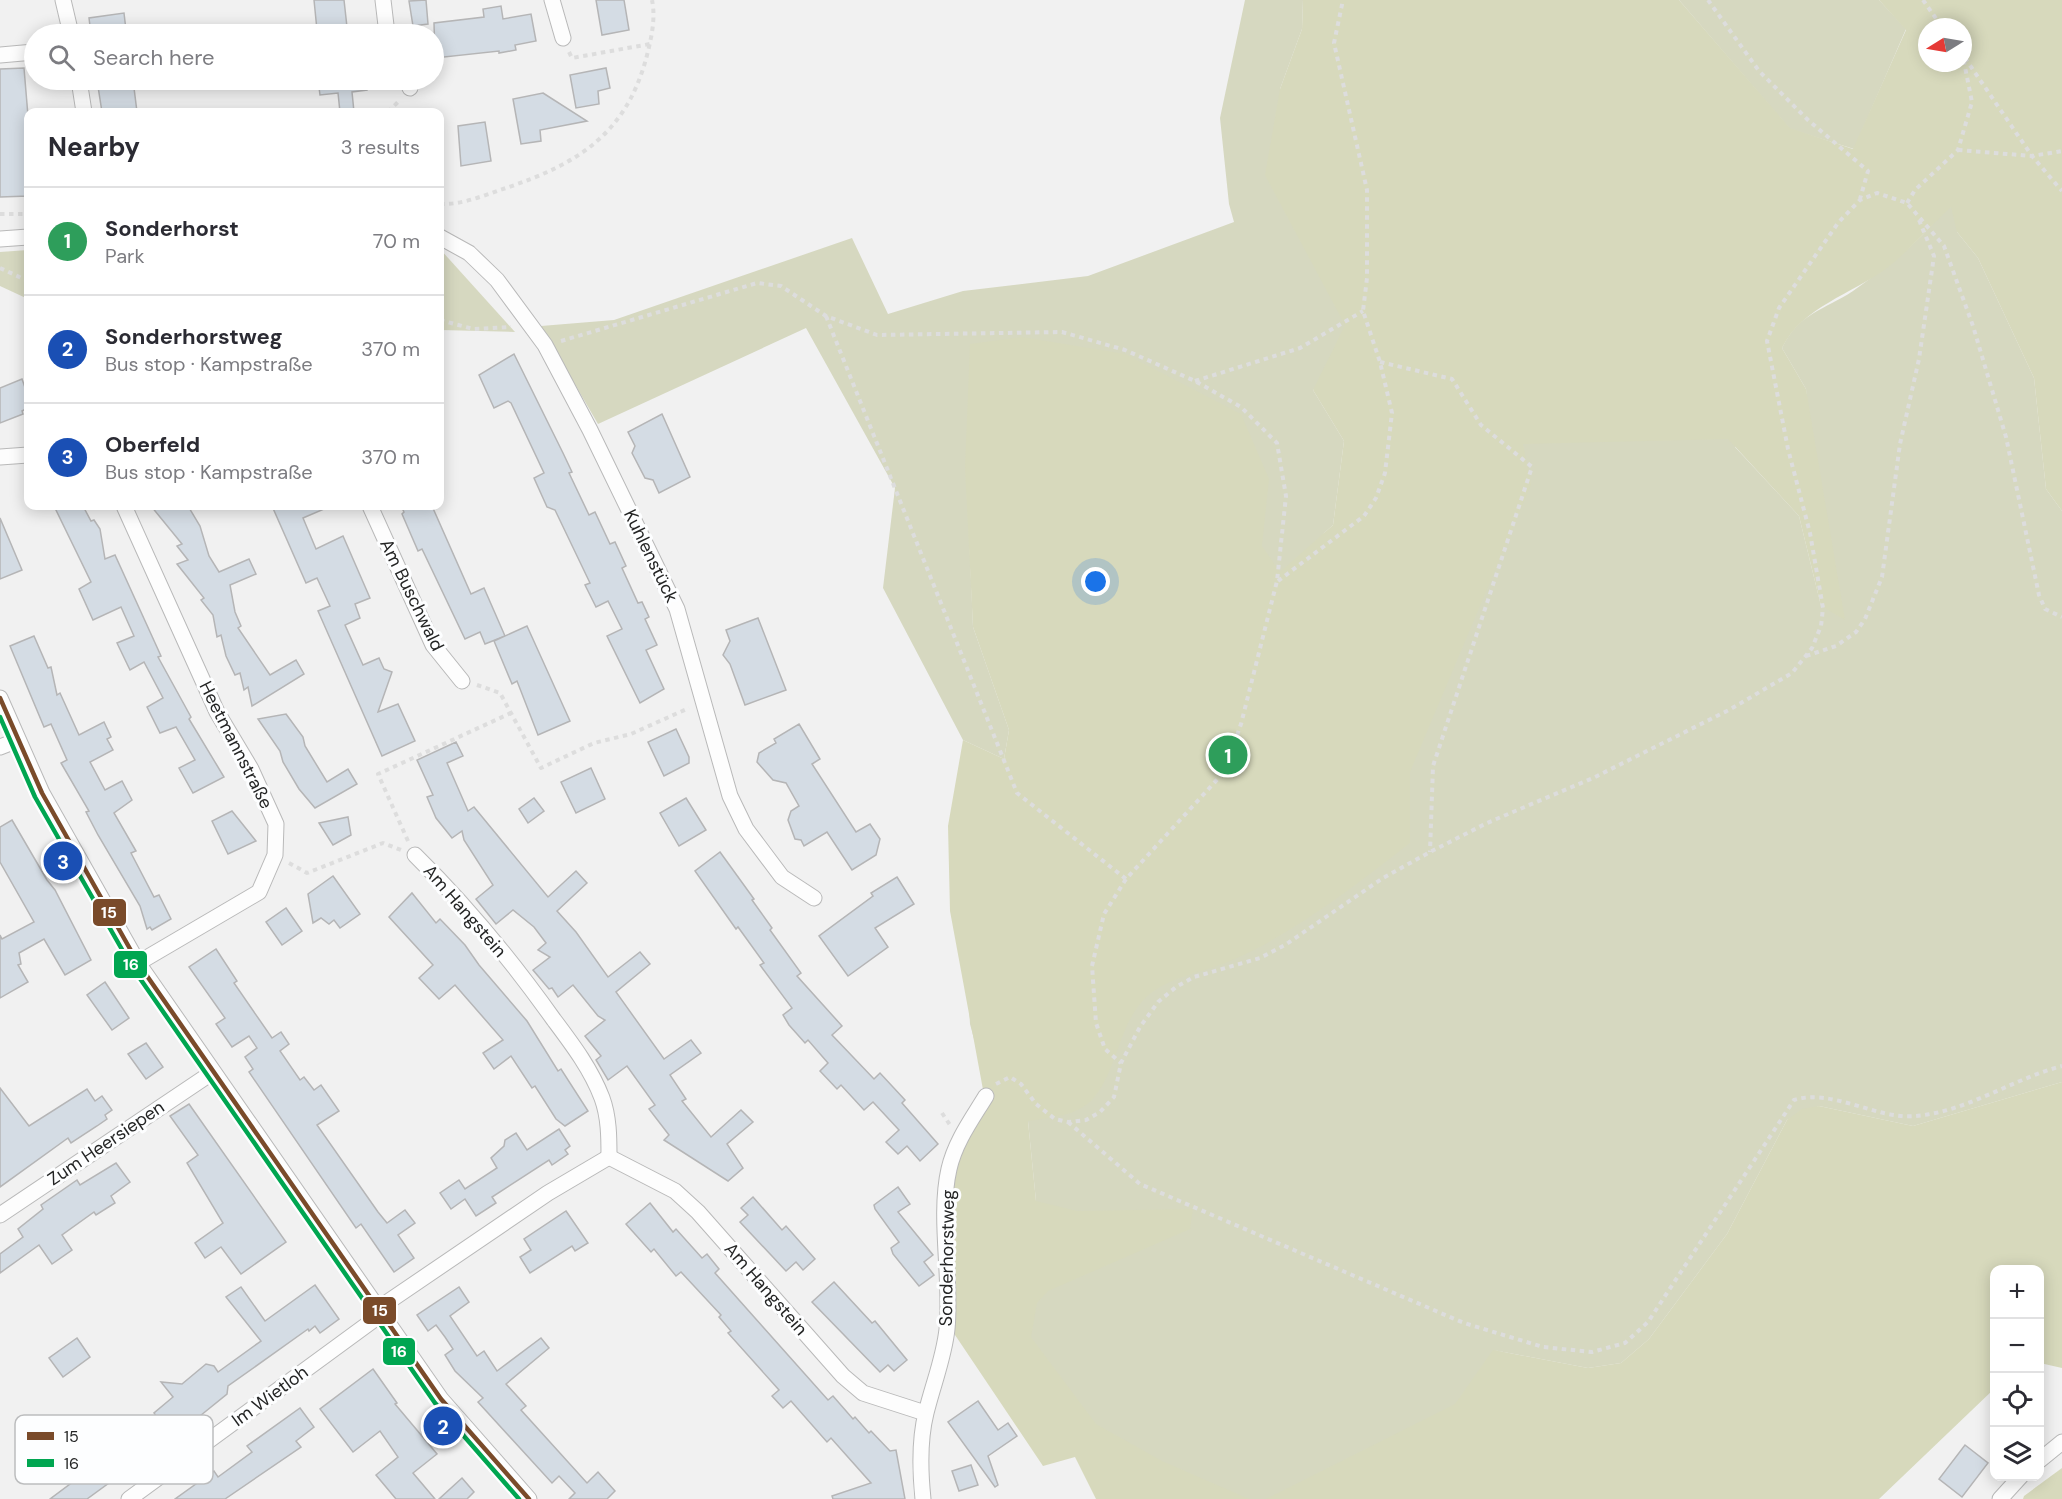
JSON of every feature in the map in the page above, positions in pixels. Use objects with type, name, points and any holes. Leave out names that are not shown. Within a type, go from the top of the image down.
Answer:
[{"type":"street","points":[[63,0],[69,24]]},
{"type":"street","points":[[383,0],[386,24]]},
{"type":"street","points":[[552,0],[562,38]]},
{"type":"street","points":[[0,55],[24,53]]},
{"type":"street","points":[[81,90],[83,108]]},
{"type":"street","points":[[0,239],[24,237]]},
{"type":"street","name":"Kuhlenstück","points":[[444,239],[469,253],[497,280],[545,345],[590,430],[678,609],[730,796],[746,829],[782,877],[814,898]]},
{"type":"street","points":[[0,457],[24,455]]},
{"type":"street","name":"Heetmannstraße","points":[[126,510],[213,702],[251,769],[276,824],[275,855],[259,892],[138,963]]},
{"type":"street","name":"Am Buschwald","points":[[372,510],[433,645],[462,681]]},
{"type":"street","points":[[0,698],[42,793],[138,963],[456,1419],[529,1499]]},
{"type":"street","points":[[0,747],[18,740]]},
{"type":"street","name":"Am Hangstein","points":[[415,855],[448,887],[527,982],[582,1059],[602,1099],[609,1130],[609,1157],[675,1191],[698,1212],[843,1376],[863,1393],[926,1413]]},
{"type":"street","name":"Zum Heersiepen","points":[[0,1215],[213,1072]]},
{"type":"street","name":"Sonderhorstweg","points":[[923,1499],[920,1453],[926,1413],[944,1355],[947,1329],[946,1203],[949,1170],[960,1138],[986,1096]]},
{"type":"street","points":[[381,1310],[548,1192],[609,1157]]},
{"type":"street","name":"Im Wietloh","points":[[213,1436],[381,1310]]},
{"type":"street","points":[[2044,1457],[2062,1443]]},
{"type":"street","points":[[2000,1499],[2016,1481]]},
{"type":"street","name":"Im Wietloh","points":[[129,1499],[149,1484]]},
{"type":"path","points":[[444,204],[450,205],[483,196],[537,177],[572,161],[611,130],[640,79],[650,44],[652,0]]},
{"type":"path","points":[[1277,581],[1364,516],[1376,498],[1385,473],[1392,413],[1380,362],[1363,311],[1367,278],[1367,190],[1334,43],[1343,0]]},
{"type":"path","points":[[1708,0],[1759,71],[1808,120],[1868,171],[1860,200]]},
{"type":"path","points":[[1923,0],[1936,18]]},
{"type":"path","points":[[562,38],[572,58],[650,44]]},
{"type":"path","points":[[1972,69],[2032,156],[2062,191]]},
{"type":"path","points":[[1907,203],[1915,190],[1958,150],[1972,102],[1966,72]]},
{"type":"path","points":[[1958,150],[2032,156],[2062,151]]},
{"type":"path","points":[[986,1096],[996,1084],[1011,1077],[1021,1084],[1036,1104],[1055,1119],[1068,1122],[1086,1120],[1100,1112],[1114,1097],[1121,1063],[1140,1027],[1158,1002],[1176,987],[1194,977],[1239,966],[1285,945],[1349,900],[1430,852],[1487,823],[1593,778],[1729,710],[1792,673],[1805,656],[1821,626],[1823,608],[1767,341],[1779,308],[1838,223],[1860,200],[1877,193],[1907,203],[1944,246],[1966,306],[2006,437],[2039,595],[2045,609],[2062,617]]},
{"type":"path","points":[[0,214],[24,214]]},
{"type":"path","points":[[1805,656],[1836,646],[1856,632],[1865,619],[1882,577],[1900,444],[1919,359],[1934,256],[1917,217]]},
{"type":"path","points":[[0,268],[24,279]]},
{"type":"path","points":[[545,345],[757,283],[781,286],[826,316],[877,335],[1062,332],[1125,350],[1195,381],[1241,407],[1277,443],[1287,496],[1277,581],[1241,724],[1225,771],[1126,879],[1104,914],[1092,966],[1096,1023],[1105,1049],[1121,1063]]},
{"type":"path","points":[[1195,381],[1300,348],[1363,311]]},
{"type":"path","points":[[826,316],[1017,793],[1126,879]]},
{"type":"path","points":[[444,321],[473,329],[529,324]]},
{"type":"path","points":[[1380,362],[1452,379],[1481,425],[1532,467],[1433,766],[1430,852]]},
{"type":"path","points":[[462,681],[500,693],[541,768],[594,742],[631,734],[678,713]]},
{"type":"path","points":[[404,834],[378,774],[511,713]]},
{"type":"path","points":[[275,855],[307,873],[383,843]]},
{"type":"path","points":[[1068,1122],[1140,1184],[1464,1323],[1543,1347],[1592,1352],[1626,1343],[1648,1322],[1794,1100],[1820,1097],[1911,1117],[1944,1113],[2036,1073],[2062,1066]]},
{"type":"green space","points":[[1245,0],[1303,0],[1302,29],[1280,89],[1865,179],[1918,67],[1918,72],[1972,72],[1972,18],[1918,18],[1918,39],[1889,0],[2062,0],[1994,235],[1957,232],[1978,258],[2034,378],[2046,489],[2062,511],[2062,1082],[1913,1126],[1819,1106],[1787,1120],[1727,1234],[1649,1339],[1621,1363],[1588,1368],[1493,1350],[1592,1372],[1638,1363],[1820,1135],[2032,1265],[1990,1265],[1990,1275],[1818,1499],[1103,1499],[1076,1452],[969,1343],[1036,1201],[1028,1121],[981,1065],[970,1024],[968,992],[1076,852],[967,486],[973,627],[1009,730],[1004,759],[963,740],[883,588],[895,488],[806,328],[598,424],[541,326],[614,320],[852,238],[888,314],[963,291],[1088,276],[1234,222],[1229,204],[1220,118]],"holes":[[[1935,221],[1907,250],[1874,276],[1804,320],[1796,327],[1782,348],[1806,389],[1821,606],[1799,516],[1735,447],[1762,341]],[[1345,359],[1352,516],[1323,534],[1333,525],[1344,441],[1313,390]]]},
{"type":"green space","points":[[1303,0],[1679,0],[1790,128],[1853,149],[1906,30],[1879,0],[2062,0],[2062,511],[2046,489],[2034,378],[1978,258],[1957,232],[1951,207],[1887,268],[1829,302],[1802,322],[1782,348],[1806,389],[1845,620],[1821,606],[1799,516],[1728,439],[1523,444],[1531,485],[1410,772],[1410,843],[1348,890],[1280,936],[1235,959],[1171,981],[1151,993],[1132,1016],[1108,1074],[1092,1100],[1070,1113],[1028,1121],[1036,1201],[1077,1211],[1193,1209],[1190,1229],[1048,1291],[1037,1303],[1031,1337],[1096,1424],[1162,1461],[1249,1499],[1096,1499],[1075,1457],[1043,1466],[951,1329],[948,1203],[962,1139],[984,1095],[950,911],[948,826],[963,740],[1004,759],[1009,730],[973,627],[965,467],[970,344],[1022,337],[1125,354],[1241,414],[1269,479],[1262,546],[1280,572],[1333,525],[1344,441],[1313,390],[1345,325],[1265,175],[1280,89],[1302,29]]},
{"type":"green space","points":[[1679,0],[1879,0],[1906,29],[1854,149],[1790,129]]},
{"type":"green space","points":[[24,250],[24,297],[0,286],[0,252]]},
{"type":"green space","points":[[444,253],[515,332],[444,330]]},
{"type":"green space","points":[[2062,1082],[2062,1368],[2044,1364],[2044,1265],[1990,1265],[1990,1393],[1879,1499],[1266,1499],[1455,1404],[1493,1350],[1588,1368],[1621,1363],[1649,1339],[1727,1234],[1787,1120],[1802,1109],[1819,1106],[1913,1126]]},
{"type":"green space","points":[[2062,1468],[2062,1499],[2023,1499],[2024,1496]]},
{"type":"building","points":[[314,0],[344,0],[347,24],[316,24]]},
{"type":"building","points":[[426,0],[428,24],[413,24],[409,1]]},
{"type":"building","points":[[596,0],[624,0],[629,30],[602,35]]},
{"type":"building","points":[[501,6],[503,19],[531,14],[536,41],[515,45],[516,50],[499,53],[499,51],[444,57],[444,24],[434,23],[484,17],[483,9]]},
{"type":"building","points":[[124,13],[125,24],[90,24],[89,18]]},
{"type":"building","points":[[24,68],[24,90],[26,90],[27,108],[24,108],[24,196],[0,197],[0,69]]},
{"type":"building","points":[[606,68],[610,88],[598,91],[599,104],[576,108],[570,75]]},
{"type":"building","points":[[99,90],[134,90],[136,108],[101,108]]},
{"type":"building","points":[[319,90],[367,90],[352,92],[354,108],[340,108],[338,93],[320,95]]},
{"type":"building","points":[[543,93],[587,121],[540,130],[541,141],[521,144],[513,99]]},
{"type":"building","points":[[485,122],[491,161],[461,166],[458,126]]},
{"type":"building","points":[[514,354],[572,472],[569,473],[589,515],[595,512],[610,544],[615,542],[626,566],[622,568],[638,603],[642,602],[649,617],[645,619],[657,645],[646,650],[664,689],[640,703],[607,636],[622,629],[608,601],[596,607],[585,585],[590,583],[555,510],[547,507],[534,478],[544,473],[511,403],[508,401],[494,408],[479,375]]},
{"type":"building","points":[[22,379],[24,385],[23,414],[0,423],[0,388]]},
{"type":"building","points":[[662,414],[690,477],[659,493],[653,480],[645,478],[632,453],[635,446],[628,432]]},
{"type":"building","points":[[56,510],[85,510],[91,521],[94,520],[100,529],[105,559],[115,555],[161,656],[158,657],[191,717],[189,719],[224,777],[193,793],[179,768],[195,760],[176,727],[160,733],[147,707],[163,698],[144,662],[130,670],[117,643],[134,636],[121,607],[93,620],[79,589],[91,582]]},
{"type":"building","points":[[154,510],[190,510],[200,526],[209,556],[219,572],[249,559],[256,574],[230,585],[235,612],[241,626],[238,628],[270,675],[296,660],[304,674],[252,706],[248,687],[244,690],[240,673],[235,675],[226,656],[221,635],[217,637],[213,615],[201,600],[204,598],[177,564],[188,560],[177,546],[182,544]]},
{"type":"building","points":[[274,510],[322,510],[303,518],[316,549],[343,536],[370,598],[355,604],[360,618],[345,625],[363,665],[379,658],[384,669],[392,672],[378,712],[398,704],[415,741],[382,756],[318,611],[330,606],[317,578],[306,583]]},
{"type":"building","points":[[403,510],[434,510],[471,594],[484,588],[505,636],[485,644],[480,632],[465,639],[422,549],[418,551],[402,514]]},
{"type":"building","points":[[0,518],[22,570],[0,579]]},
{"type":"building","points":[[758,618],[786,690],[745,705],[730,664],[723,655],[730,641],[726,630]]},
{"type":"building","points":[[527,626],[570,721],[538,735],[517,681],[512,684],[494,641]]},
{"type":"building","points":[[34,636],[48,668],[51,667],[57,695],[60,693],[79,735],[104,722],[111,737],[107,739],[113,750],[90,762],[105,790],[122,781],[132,800],[114,813],[136,851],[131,853],[154,897],[159,895],[171,919],[152,930],[150,927],[147,929],[140,906],[98,835],[86,812],[89,811],[61,763],[67,760],[51,724],[44,727],[10,646]]},
{"type":"building","points":[[286,714],[303,737],[305,746],[327,782],[348,769],[357,784],[315,808],[299,789],[283,762],[280,751],[258,719]]},
{"type":"building","points":[[799,724],[820,759],[812,764],[856,832],[870,824],[880,839],[876,855],[852,870],[827,832],[804,846],[801,840],[795,839],[788,820],[791,811],[799,806],[786,783],[773,780],[757,762],[759,753],[776,743],[774,739]]},
{"type":"building","points":[[676,729],[689,757],[689,763],[664,776],[648,742]]},
{"type":"building","points":[[456,742],[463,756],[447,763],[468,811],[474,807],[548,897],[576,871],[587,883],[557,911],[576,932],[608,977],[640,952],[650,964],[616,992],[664,1059],[691,1040],[701,1053],[670,1075],[686,1099],[682,1101],[711,1137],[741,1110],[753,1122],[727,1144],[743,1168],[728,1181],[664,1140],[669,1135],[649,1109],[655,1105],[627,1066],[608,1080],[596,1060],[601,1056],[585,1036],[605,1020],[598,1016],[573,985],[558,997],[533,970],[550,957],[538,950],[546,943],[534,927],[513,910],[496,924],[476,899],[493,885],[464,840],[462,831],[452,838],[436,818],[427,797],[433,795],[417,760]]},
{"type":"building","points":[[591,768],[605,799],[576,813],[561,782]]},
{"type":"building","points":[[534,798],[544,811],[528,823],[519,809]]},
{"type":"building","points":[[686,798],[706,830],[679,846],[660,813]]},
{"type":"building","points":[[232,811],[256,841],[228,854],[212,821]]},
{"type":"building","points":[[348,817],[351,835],[333,845],[319,823]]},
{"type":"building","points":[[12,820],[55,890],[91,960],[65,975],[44,939],[19,953],[21,964],[18,965],[28,982],[0,998],[0,935],[2,939],[34,922],[0,862],[0,827]]},
{"type":"building","points":[[720,852],[754,899],[752,900],[772,928],[770,930],[801,973],[797,976],[842,1026],[832,1035],[874,1079],[880,1073],[905,1100],[902,1103],[938,1144],[920,1161],[907,1146],[898,1154],[886,1142],[899,1130],[873,1102],[864,1110],[841,1085],[837,1089],[820,1071],[828,1063],[808,1040],[805,1043],[789,1025],[783,1015],[792,1008],[760,965],[764,963],[738,927],[736,929],[695,871]]},
{"type":"building","points":[[333,876],[360,914],[340,928],[334,920],[329,924],[321,918],[313,923],[308,894]]},
{"type":"building","points":[[897,877],[914,904],[875,928],[888,947],[848,976],[819,936],[873,896],[871,893]]},
{"type":"building","points":[[412,893],[436,923],[440,919],[465,945],[527,1021],[558,1071],[561,1069],[588,1111],[565,1126],[556,1119],[535,1086],[532,1088],[511,1056],[494,1069],[483,1053],[503,1040],[455,985],[439,999],[419,978],[433,965],[389,917]]},
{"type":"building","points":[[286,908],[302,931],[282,945],[266,922]]},
{"type":"building","points":[[216,949],[237,981],[234,983],[272,1038],[281,1032],[289,1044],[280,1051],[300,1080],[304,1077],[314,1090],[321,1085],[339,1111],[317,1125],[378,1212],[387,1223],[405,1210],[415,1223],[398,1235],[414,1258],[394,1272],[361,1224],[356,1228],[249,1072],[253,1069],[245,1057],[257,1048],[249,1036],[232,1047],[216,1024],[225,1018],[189,967]]},
{"type":"building","points":[[105,982],[129,1018],[112,1030],[87,995]]},
{"type":"building","points":[[146,1043],[163,1067],[146,1079],[128,1054]]},
{"type":"building","points":[[0,1088],[29,1126],[87,1089],[95,1101],[102,1096],[112,1110],[105,1115],[107,1119],[97,1126],[71,1143],[68,1138],[0,1187]]},
{"type":"building","points":[[189,1104],[286,1242],[241,1274],[221,1247],[205,1258],[195,1243],[223,1223],[187,1163],[198,1155],[170,1116]]},
{"type":"building","points":[[559,1129],[570,1146],[565,1150],[568,1154],[552,1165],[549,1160],[492,1197],[496,1203],[476,1216],[465,1199],[451,1209],[440,1193],[459,1180],[465,1189],[497,1168],[491,1158],[504,1146],[505,1140],[516,1133],[527,1150]]},
{"type":"building","points":[[116,1163],[130,1182],[111,1196],[115,1203],[96,1215],[94,1212],[62,1235],[72,1250],[52,1264],[39,1245],[0,1273],[0,1254],[23,1237],[18,1229],[43,1209],[41,1205],[77,1180],[80,1185]]},
{"type":"building","points":[[898,1187],[910,1204],[898,1212],[933,1255],[924,1262],[934,1275],[919,1286],[893,1254],[891,1248],[899,1242],[874,1205]]},
{"type":"building","points":[[753,1197],[782,1230],[786,1226],[815,1259],[803,1270],[796,1262],[786,1271],[740,1222],[748,1215],[741,1208]]},
{"type":"building","points":[[650,1203],[673,1232],[676,1229],[702,1258],[707,1254],[719,1269],[715,1273],[828,1400],[833,1396],[853,1419],[855,1417],[890,1451],[896,1450],[905,1499],[833,1499],[832,1496],[871,1483],[831,1438],[827,1442],[791,1401],[783,1408],[772,1396],[779,1390],[728,1333],[731,1331],[719,1317],[721,1315],[681,1272],[676,1276],[654,1249],[651,1252],[626,1224]]},
{"type":"building","points":[[566,1211],[588,1243],[575,1251],[572,1246],[530,1273],[520,1257],[531,1250],[524,1239]]},
{"type":"building","points":[[834,1282],[872,1323],[875,1321],[907,1360],[894,1371],[888,1365],[880,1372],[812,1302]]},
{"type":"building","points":[[315,1285],[339,1319],[320,1333],[315,1326],[309,1331],[308,1329],[228,1386],[227,1394],[201,1415],[155,1415],[154,1413],[173,1397],[161,1382],[182,1384],[206,1364],[214,1366],[218,1372],[261,1341],[226,1297],[241,1287],[265,1321]]},
{"type":"building","points":[[459,1287],[469,1302],[450,1316],[477,1356],[484,1351],[497,1371],[541,1338],[549,1348],[506,1384],[526,1406],[521,1410],[587,1483],[598,1472],[615,1491],[607,1499],[569,1499],[575,1493],[559,1476],[552,1483],[478,1402],[483,1398],[455,1371],[445,1355],[453,1349],[445,1337],[436,1325],[428,1331],[417,1315]]},
{"type":"building","points":[[77,1338],[90,1357],[63,1377],[49,1358]]},
{"type":"building","points":[[373,1369],[397,1403],[395,1404],[437,1454],[413,1473],[435,1499],[396,1499],[376,1475],[398,1457],[380,1431],[353,1452],[320,1409]]},
{"type":"building","points":[[978,1401],[998,1430],[1008,1423],[1017,1436],[988,1456],[998,1485],[995,1487],[948,1422]]},
{"type":"building","points":[[300,1408],[314,1427],[296,1441],[301,1447],[225,1499],[175,1499],[196,1484],[213,1484],[213,1472],[218,1477],[252,1452],[247,1446]]},
{"type":"building","points":[[1965,1445],[1988,1463],[1962,1497],[1939,1479]]},
{"type":"building","points":[[971,1465],[978,1485],[959,1491],[952,1471]]},
{"type":"building","points":[[462,1478],[474,1492],[467,1499],[439,1499]]},
{"type":"building","points":[[70,1484],[108,1484],[87,1499],[50,1499]]},
{"type":"transit line","name":"15","points":[[0,698],[42,793],[138,963],[441,1399],[529,1499]]},
{"type":"transit line","name":"16","points":[[0,717],[35,797],[132,967],[435,1403],[519,1499]]},
{"type":"place","name":"Sonderhorst","points":[[1228,755]]},
{"type":"place","name":"Oberfeld","points":[[63,861]]},
{"type":"place","name":"Sonderhorstweg","points":[[443,1426]]}]
